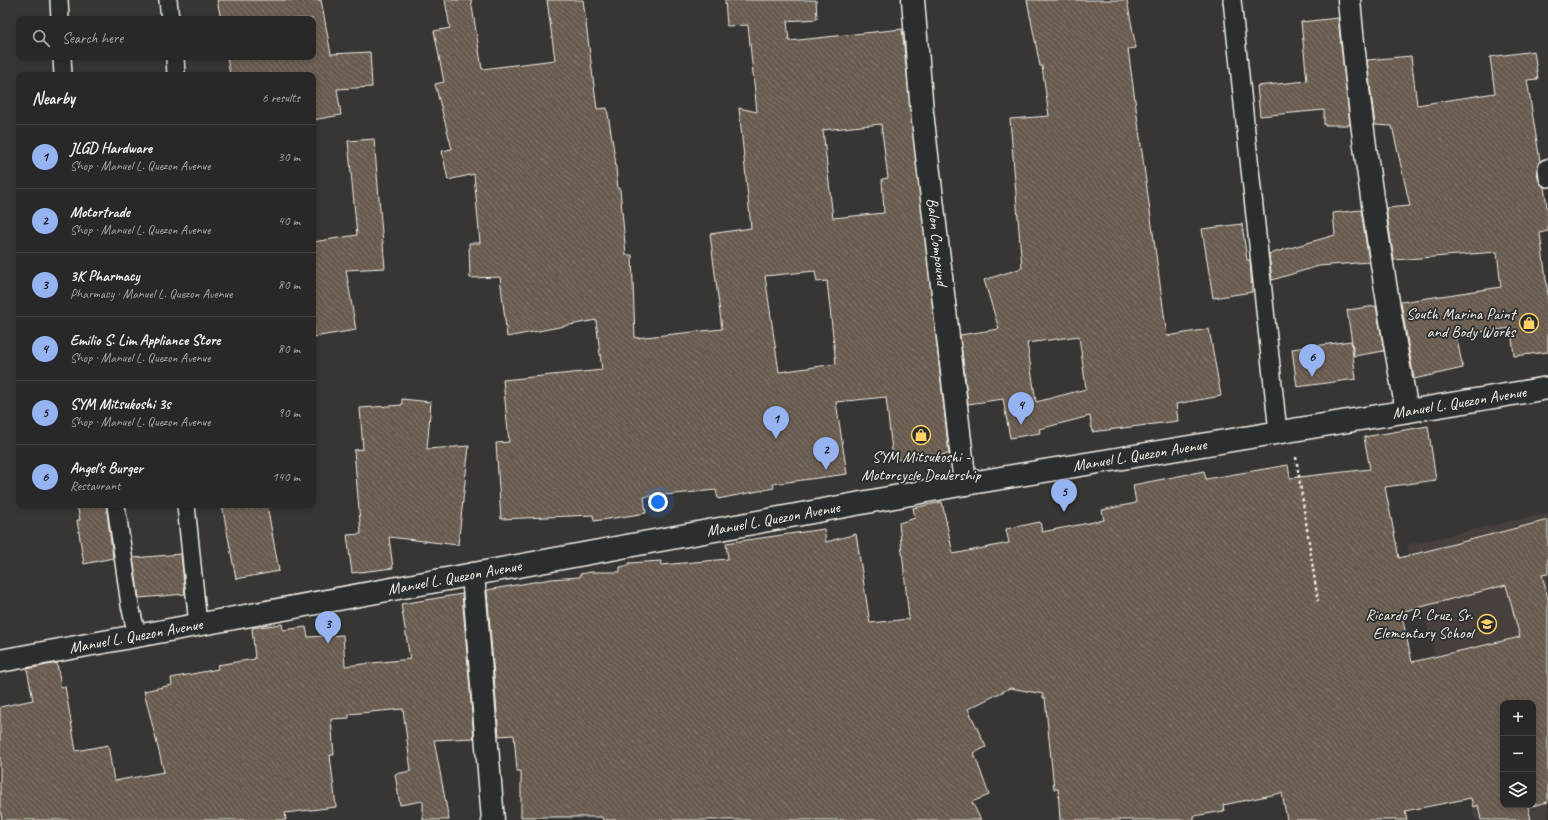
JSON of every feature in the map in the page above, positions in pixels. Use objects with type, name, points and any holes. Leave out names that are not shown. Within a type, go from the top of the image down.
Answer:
[{"type":"main road","name":"Balon Compound","points":[[913,0],[922,112],[965,484]]},
{"type":"main road","points":[[1348,0],[1359,104],[1375,220],[1407,411]]},
{"type":"main road","name":"Manuel L. Quezon Avenue","points":[[0,662],[965,484],[1548,388]]},
{"type":"main road","points":[[473,574],[493,820]]},
{"type":"lane","points":[[59,0],[60,16]]},
{"type":"lane","points":[[168,0],[170,16]]},
{"type":"lane","points":[[1232,0],[1285,431]]},
{"type":"lane","points":[[62,60],[63,72]]},
{"type":"lane","points":[[175,60],[176,72]]},
{"type":"lane","points":[[116,508],[130,605],[137,636]]},
{"type":"lane","points":[[186,508],[198,625]]},
{"type":"path","points":[[1285,431],[1318,601]]},
{"type":"shaded area","name":"Ricardo P. Cruz, Sr. Elementary School","points":[[1548,513],[1548,820],[1475,820],[1407,545]]},
{"type":"building","points":[[217,0],[321,0],[331,54],[370,52],[372,87],[337,89],[341,115],[316,119],[316,72],[230,72],[228,60],[316,60],[316,16],[220,16]]},
{"type":"building","points":[[445,0],[471,0],[482,69],[555,60],[547,0],[583,0],[597,109],[607,108],[615,157],[618,189],[620,189],[626,255],[632,255],[635,338],[722,329],[710,234],[751,228],[739,108],[757,112],[748,25],[727,26],[725,0],[816,0],[817,19],[787,21],[789,41],[902,29],[949,454],[893,460],[886,397],[836,402],[847,474],[773,484],[774,488],[718,499],[716,490],[644,497],[646,513],[594,521],[593,515],[501,519],[496,443],[509,442],[503,380],[602,370],[596,320],[507,337],[500,277],[470,278],[469,243],[480,243],[474,174],[448,180],[442,151],[452,149],[435,84],[444,82],[434,31],[450,28]],"holes":[[[881,124],[888,178],[882,179],[884,213],[833,218],[823,130]],[[815,271],[817,282],[827,281],[836,364],[779,372],[765,276]]]},
{"type":"building","points":[[1027,0],[1127,0],[1136,48],[1128,49],[1167,336],[1209,329],[1221,396],[1176,404],[1178,421],[1092,432],[1090,416],[1039,429],[1040,433],[1010,438],[1003,399],[968,404],[960,335],[999,329],[984,280],[1022,268],[1010,119],[1049,116],[1042,66],[1040,66]],"holes":[[[1079,336],[1086,389],[1036,402],[1027,343]]]},
{"type":"building","points":[[1338,18],[1350,125],[1324,125],[1324,110],[1260,116],[1257,86],[1307,81],[1301,22]]},
{"type":"building","points":[[1534,51],[1538,79],[1527,80],[1540,161],[1537,169],[1538,179],[1544,187],[1548,213],[1548,231],[1540,233],[1548,295],[1548,352],[1514,356],[1511,328],[1456,335],[1463,368],[1414,379],[1401,302],[1501,287],[1497,252],[1394,260],[1386,208],[1410,206],[1392,126],[1375,125],[1367,60],[1411,56],[1417,105],[1495,93],[1490,57]]},
{"type":"building","points":[[374,139],[385,268],[346,270],[356,330],[316,337],[316,242],[357,235],[348,141]]},
{"type":"building","points":[[1361,210],[1369,262],[1319,266],[1272,280],[1269,254],[1335,235],[1333,213]]},
{"type":"building","points":[[1242,224],[1247,260],[1250,260],[1252,292],[1213,298],[1202,229]]},
{"type":"building","points":[[1376,306],[1384,351],[1354,356],[1347,310]]},
{"type":"building","points":[[1351,341],[1356,379],[1297,387],[1292,349]]},
{"type":"building","points":[[402,399],[431,402],[427,449],[469,446],[458,545],[389,537],[393,568],[352,573],[347,535],[361,534],[354,450],[363,449],[360,408],[402,405]]},
{"type":"building","points":[[1428,426],[1436,480],[1385,487],[1399,558],[1548,520],[1548,574],[1542,575],[1548,599],[1548,802],[1536,805],[1536,700],[1500,700],[1500,808],[1528,808],[1531,820],[1481,820],[1478,805],[1473,807],[1471,798],[1405,811],[1407,820],[1287,820],[1282,793],[1223,805],[1224,811],[1194,816],[1194,820],[1060,820],[1058,789],[1054,789],[1045,698],[1043,698],[1043,694],[1010,688],[968,709],[986,747],[974,753],[989,795],[972,802],[981,820],[603,820],[602,817],[521,817],[521,771],[517,771],[514,735],[499,736],[487,590],[551,579],[580,577],[580,574],[591,572],[620,572],[620,567],[629,565],[629,563],[661,561],[661,565],[728,559],[726,543],[824,529],[826,542],[856,534],[870,623],[909,619],[899,523],[915,518],[913,508],[942,502],[953,554],[1009,543],[1006,529],[1040,522],[1042,532],[1104,520],[1102,510],[1136,503],[1133,485],[1204,471],[1206,479],[1288,465],[1290,478],[1370,469],[1364,437]],"holes":[[[1506,585],[1520,637],[1412,662],[1401,612]]]},
{"type":"building","points":[[78,508],[106,508],[113,558],[84,564],[77,520],[80,520]]},
{"type":"building","points":[[223,508],[268,508],[279,571],[236,579]]},
{"type":"building","points":[[181,554],[185,594],[139,598],[133,558]]},
{"type":"building","points":[[462,594],[474,738],[434,740],[449,820],[423,820],[423,801],[400,805],[395,774],[411,771],[403,709],[349,714],[349,718],[331,719],[334,755],[330,755],[336,807],[285,813],[286,820],[2,820],[0,808],[0,707],[33,700],[27,669],[57,663],[61,687],[65,686],[76,751],[108,745],[114,781],[164,772],[144,691],[172,685],[171,678],[218,669],[217,665],[255,659],[252,628],[282,624],[283,630],[306,627],[308,637],[343,635],[345,666],[410,659],[401,604]]},
{"type":"place","name":"South Marina Paint and Body Works","points":[[1529,323]]},
{"type":"place","name":"Angel's Burger","points":[[1312,377]]},
{"type":"place","name":"Emilio S. Lim Appliance Store","points":[[1021,425]]},
{"type":"place","name":"SYM Mitsukoshi - Motorcycle Dealership","points":[[921,435]]},
{"type":"place","name":"JLGD Hardware","points":[[776,439]]},
{"type":"place","name":"Motortrade","points":[[826,470]]},
{"type":"place","name":"SYM Mitsukoshi 3s","points":[[1064,512]]},
{"type":"place","name":"Ricardo P. Cruz, Sr. Elementary School","points":[[1487,624]]},
{"type":"place","name":"3K Pharmacy","points":[[328,644]]}]
